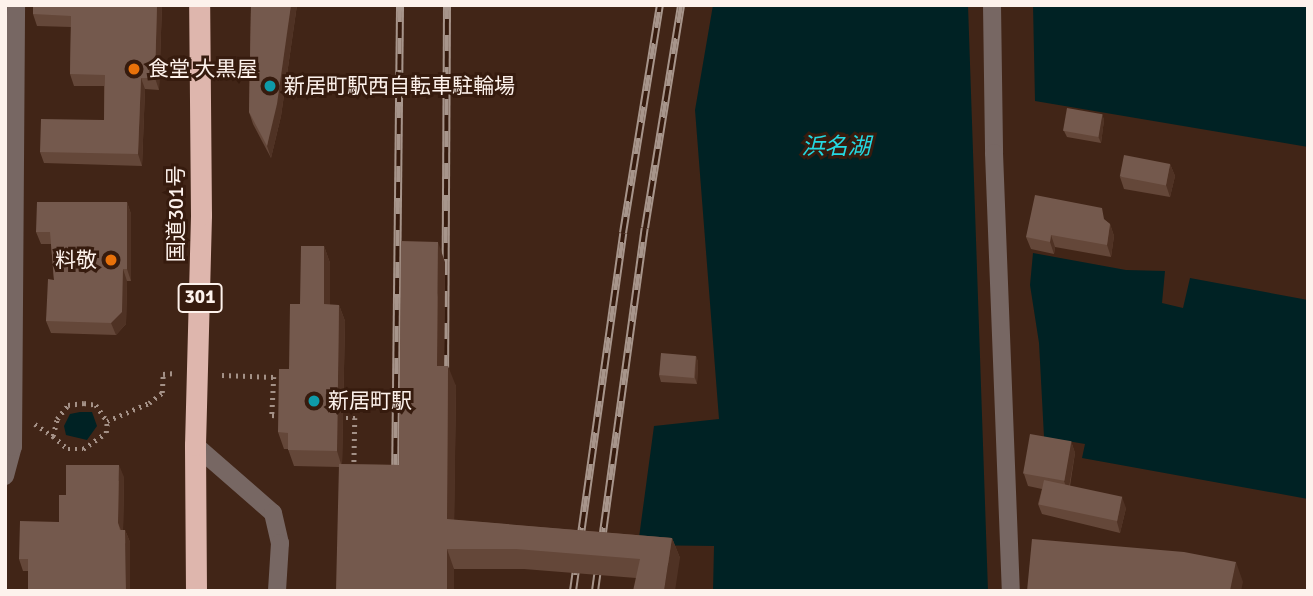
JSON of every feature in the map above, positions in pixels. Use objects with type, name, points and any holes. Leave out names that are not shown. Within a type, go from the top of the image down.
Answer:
[{"type":"highway","name":"国道301号","points":[[196,591],[195,445],[201,215],[199,5]]},
{"type":"street","points":[[5,477],[13,447],[10,178],[11,33],[16,5]]},
{"type":"street","points":[[992,5],[1012,591]]},
{"type":"street","points":[[195,445],[273,513],[280,543],[278,591]]},
{"type":"path","points":[[53,436],[68,449],[83,449],[106,433],[107,421]]},
{"type":"water","name":"浜名湖","points":[[713,5],[968,5],[988,591],[713,591],[714,546],[638,545],[654,426],[719,419],[695,110]]},
{"type":"water","points":[[1033,5],[1308,5],[1308,147],[1035,101]]},
{"type":"water","points":[[1033,253],[1126,270],[1165,271],[1162,303],[1183,308],[1190,278],[1308,300],[1308,499],[1082,458],[1085,444],[1044,437],[1039,343],[1030,285]]},
{"type":"water","points":[[92,412],[97,426],[87,440],[66,435],[64,426],[70,414]]},
{"type":"building","points":[[33,5],[157,5],[155,78],[141,78],[138,154],[40,152],[41,119],[104,120],[105,75],[70,74],[71,16],[33,14]]},
{"type":"building","name":"新居町駅西自転車駐輪場","points":[[251,5],[291,5],[277,104],[267,146],[249,112]]},
{"type":"building","points":[[1067,108],[1102,114],[1098,137],[1063,131]]},
{"type":"building","points":[[1124,155],[1170,164],[1166,186],[1120,177]]},
{"type":"building","points":[[1035,195],[1102,208],[1104,219],[1110,224],[1107,245],[1051,235],[1050,242],[1026,237]]},
{"type":"building","points":[[37,202],[127,202],[127,269],[123,269],[122,312],[111,323],[46,321],[48,279],[54,280],[50,232],[36,232]]},
{"type":"building","points":[[401,241],[438,242],[437,366],[448,366],[447,519],[672,538],[664,591],[633,591],[640,559],[516,549],[447,549],[447,591],[336,591],[339,464],[399,465]]},
{"type":"building","name":"新居町駅","points":[[301,246],[324,246],[324,304],[339,305],[337,451],[288,450],[288,433],[278,432],[279,369],[289,369],[290,304],[300,304]]},
{"type":"building","points":[[661,353],[696,356],[694,378],[659,375]]},
{"type":"building","points":[[1030,434],[1071,441],[1064,481],[1023,473]]},
{"type":"building","points":[[66,465],[119,465],[118,523],[120,530],[125,530],[126,591],[28,591],[28,559],[19,559],[20,521],[59,522],[59,495],[66,495]]},
{"type":"building","points":[[1044,480],[1122,497],[1117,521],[1039,504]]},
{"type":"building","points":[[1032,539],[1184,552],[1236,562],[1230,591],[1027,591]]},
{"type":"railway","points":[[395,486],[400,5]]},
{"type":"railway","points":[[445,387],[447,5]]},
{"type":"railway","points":[[573,591],[623,233],[660,5]]},
{"type":"railway","points":[[595,591],[645,228],[681,5]]},
{"type":"place","name":"食堂 大黒屋","points":[[134,69]]},
{"type":"place","name":"新居町駅西自転車駐輪場","points":[[270,86]]},
{"type":"place","name":"料敬","points":[[111,260]]},
{"type":"place","name":"新居町駅","points":[[314,401]]}]
